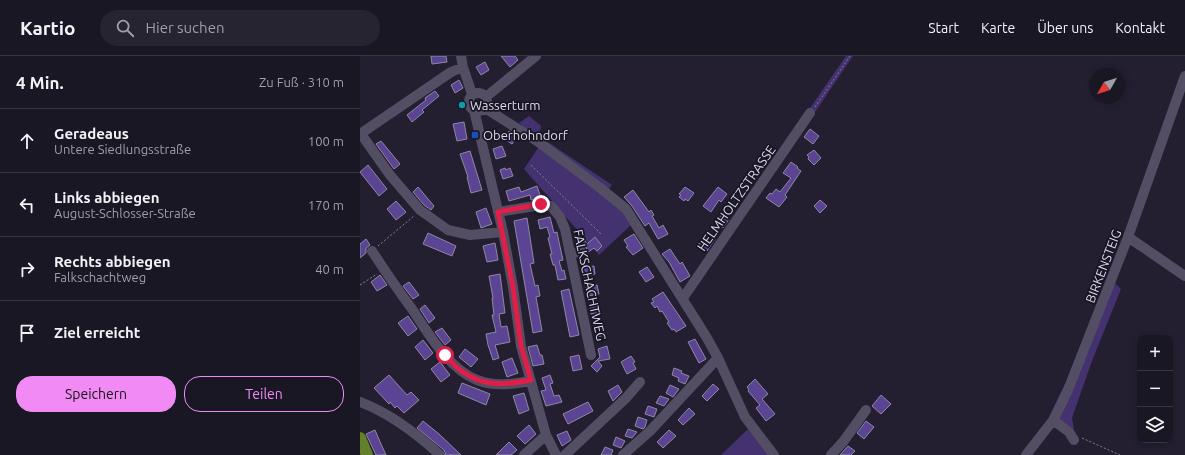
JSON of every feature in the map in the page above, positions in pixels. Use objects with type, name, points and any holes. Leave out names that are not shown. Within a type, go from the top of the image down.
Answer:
[{"type":"main road","points":[[360,438],[367,455]]},
{"type":"street","points":[[461,56],[462,67],[472,94]]},
{"type":"street","points":[[486,96],[536,56]]},
{"type":"street","points":[[462,67],[451,72],[360,134],[390,176],[420,210],[448,230],[470,235],[503,232]]},
{"type":"street","name":"BIRKENSTEIG","points":[[1026,455],[1053,420],[1068,390],[1128,237],[1185,76]]},
{"type":"street","points":[[481,93],[486,96],[488,102],[485,108],[480,111],[474,110],[469,106],[468,102],[472,94],[481,93]]},
{"type":"street","points":[[485,108],[537,141],[626,209],[683,298],[718,358],[745,417],[774,455]]},
{"type":"street","points":[[474,110],[503,232],[513,287],[521,346],[546,436],[556,455]]},
{"type":"street","name":"HELMHOLTZSTRASSE","points":[[683,298],[810,113]]},
{"type":"street","name":"FALKSCHACHTWEG","points":[[498,212],[541,204],[550,206],[560,217],[565,228],[571,254],[591,356]]},
{"type":"street","points":[[1128,237],[1185,276]]},
{"type":"street","points":[[372,251],[445,355],[462,372],[476,380],[493,384],[509,384],[531,380]]},
{"type":"street","points":[[571,254],[581,251]]},
{"type":"street","points":[[623,455],[650,431],[718,358]]},
{"type":"street","points":[[565,455],[626,398],[640,382]]},
{"type":"street","points":[[360,402],[376,408],[440,455]]},
{"type":"street","points":[[831,455],[843,442],[866,410]]},
{"type":"street","points":[[1053,420],[1072,436]]},
{"type":"street","points":[[524,455],[546,436]]},
{"type":"path","points":[[810,113],[850,56]]},
{"type":"path","points":[[531,165],[601,234]]},
{"type":"path","points":[[372,251],[420,210]]},
{"type":"path","points":[[360,285],[384,269]]},
{"type":"path","points":[[1072,436],[1120,455]]},
{"type":"shaded area","points":[[846,56],[853,56],[813,115],[808,111]]},
{"type":"shaded area","points":[[529,116],[541,126],[539,136],[612,185],[603,196],[622,212],[631,225],[599,255],[524,169],[538,148],[537,138],[519,123]]},
{"type":"shaded area","points":[[1109,277],[1121,289],[1092,361],[1072,418],[1074,429],[1049,417],[1086,340]]},
{"type":"shaded area","points":[[748,429],[769,455],[721,455]]},
{"type":"building","points":[[431,56],[446,56],[447,62],[432,64]]},
{"type":"building","points":[[501,56],[515,56],[518,60],[510,67]]},
{"type":"building","points":[[485,62],[489,70],[481,75],[476,67]]},
{"type":"building","points":[[459,80],[463,88],[455,93],[451,85]]},
{"type":"building","points":[[435,91],[439,96],[422,110],[424,112],[412,122],[407,115]]},
{"type":"building","points":[[464,122],[467,139],[457,141],[453,124]]},
{"type":"building","points":[[810,129],[819,136],[813,144],[804,137]]},
{"type":"building","points":[[509,131],[518,136],[512,144],[503,138]]},
{"type":"building","points":[[381,141],[400,164],[394,169],[376,144]]},
{"type":"building","points":[[502,146],[506,156],[496,159],[493,149]]},
{"type":"building","points":[[814,150],[821,158],[814,165],[808,159],[809,157],[807,155]]},
{"type":"building","points":[[470,151],[482,190],[471,193],[468,177],[460,154]]},
{"type":"building","points":[[791,162],[801,171],[785,195],[787,197],[779,207],[766,198],[776,189],[780,192],[791,178],[783,173]]},
{"type":"building","points":[[368,165],[387,189],[379,196],[360,172]]},
{"type":"building","points":[[505,168],[506,170],[510,168],[513,176],[503,179],[500,170]]},
{"type":"building","points":[[537,186],[541,198],[531,200],[530,195],[509,201],[506,191],[519,187],[521,192]]},
{"type":"building","points":[[418,187],[434,206],[431,210],[424,205],[413,192]]},
{"type":"building","points":[[685,187],[694,193],[688,201],[685,199],[684,201],[679,197],[681,195],[679,194]]},
{"type":"building","points":[[718,187],[727,194],[721,202],[719,200],[711,212],[703,206]]},
{"type":"building","points":[[633,190],[649,212],[651,210],[654,215],[652,216],[659,228],[663,225],[668,234],[658,239],[649,223],[645,226],[632,206],[624,197]]},
{"type":"building","points":[[820,200],[827,206],[820,213],[814,206]]},
{"type":"building","points":[[396,201],[406,212],[396,220],[387,209]]},
{"type":"building","points":[[486,208],[492,224],[481,228],[476,212]]},
{"type":"building","points":[[722,214],[729,219],[723,228],[716,222]]},
{"type":"building","points":[[550,217],[554,233],[557,232],[563,260],[559,261],[562,271],[564,270],[566,279],[558,280],[555,265],[553,265],[550,254],[552,254],[547,227],[540,229],[538,220]]},
{"type":"building","points":[[527,218],[534,263],[530,264],[535,286],[538,285],[540,296],[536,297],[542,331],[533,333],[514,221]]},
{"type":"building","points":[[428,233],[456,246],[452,256],[423,244]]},
{"type":"building","points":[[707,233],[715,239],[707,251],[698,245]]},
{"type":"building","points":[[634,234],[643,248],[633,255],[626,247],[628,246],[624,240]]},
{"type":"building","points":[[583,237],[587,244],[595,237],[602,246],[597,251],[594,248],[587,253],[586,247],[581,245],[578,241]]},
{"type":"building","points":[[366,239],[370,245],[366,248],[366,253],[360,258],[360,244]]},
{"type":"building","points":[[495,243],[498,260],[487,262],[483,246]]},
{"type":"building","points":[[670,249],[680,264],[682,262],[690,276],[680,282],[669,262],[662,254]]},
{"type":"building","points":[[594,266],[595,274],[584,277],[582,268]]},
{"type":"building","points":[[647,267],[654,277],[646,282],[639,272]]},
{"type":"building","points":[[500,274],[505,313],[499,314],[501,327],[507,326],[510,342],[495,345],[499,358],[493,360],[486,334],[496,332],[492,315],[494,315],[493,298],[489,276]]},
{"type":"building","points":[[380,275],[387,285],[377,291],[371,282]]},
{"type":"building","points":[[409,282],[419,295],[413,299],[403,286]]},
{"type":"building","points":[[597,285],[599,294],[588,296],[586,287]]},
{"type":"building","points":[[569,289],[579,335],[570,337],[561,291]]},
{"type":"building","points":[[663,292],[686,326],[676,332],[674,329],[672,330],[667,323],[669,322],[662,311],[660,312],[657,306],[655,308],[651,303],[654,302],[652,299]]},
{"type":"building","points":[[425,305],[435,318],[429,323],[420,309]]},
{"type":"building","points":[[599,305],[601,313],[591,314],[590,306]]},
{"type":"building","points":[[408,316],[417,329],[408,336],[398,323]]},
{"type":"building","points":[[602,324],[605,335],[596,337],[594,326]]},
{"type":"building","points":[[442,328],[451,340],[445,345],[435,332]]},
{"type":"building","points":[[695,339],[706,359],[699,363],[688,342]]},
{"type":"building","points":[[423,340],[433,353],[425,360],[415,347]]},
{"type":"building","points":[[537,345],[540,355],[542,355],[544,364],[533,366],[528,347]]},
{"type":"building","points":[[607,346],[610,359],[598,361],[602,366],[597,372],[591,366],[600,357],[598,349]]},
{"type":"building","points":[[465,349],[478,359],[471,367],[459,357]]},
{"type":"building","points":[[579,355],[582,369],[573,371],[570,357]]},
{"type":"building","points":[[631,356],[635,362],[633,363],[636,369],[627,374],[621,362]]},
{"type":"building","points":[[512,358],[518,373],[507,377],[502,362]]},
{"type":"building","points":[[440,362],[450,375],[441,382],[431,369]]},
{"type":"building","points":[[674,368],[689,376],[685,384],[678,381],[679,378],[672,375]]},
{"type":"building","points":[[389,375],[407,395],[411,392],[419,400],[404,413],[397,406],[395,408],[390,402],[389,404],[374,388]]},
{"type":"building","points":[[550,375],[553,383],[550,384],[554,396],[559,395],[562,402],[546,406],[541,391],[546,390],[542,378]]},
{"type":"building","points":[[755,379],[768,394],[762,399],[775,414],[766,421],[756,408],[760,405],[748,391],[749,390],[747,387]]},
{"type":"building","points":[[462,383],[490,394],[486,405],[458,393]]},
{"type":"building","points":[[713,384],[719,389],[707,401],[702,396]]},
{"type":"building","points":[[618,385],[622,392],[613,401],[608,391]]},
{"type":"building","points":[[670,385],[679,389],[673,397],[666,393]]},
{"type":"building","points":[[524,393],[529,410],[519,414],[513,396]]},
{"type":"building","points":[[881,395],[891,404],[881,414],[872,406]]},
{"type":"building","points":[[660,396],[669,399],[664,406],[656,403]]},
{"type":"building","points":[[588,402],[593,411],[568,424],[563,414]]},
{"type":"building","points":[[648,406],[657,409],[654,417],[645,414]]},
{"type":"building","points":[[689,408],[695,414],[683,425],[678,420]]},
{"type":"building","points":[[638,417],[647,420],[643,429],[635,426]]},
{"type":"building","points":[[423,421],[461,455],[446,455],[444,450],[417,428]]},
{"type":"building","points":[[866,421],[874,427],[864,439],[857,433]]},
{"type":"building","points":[[529,425],[536,434],[525,444],[517,436]]},
{"type":"building","points":[[628,429],[637,432],[632,438],[625,436]]},
{"type":"building","points":[[375,430],[386,455],[376,455],[366,434]]},
{"type":"building","points":[[669,430],[676,436],[663,448],[657,442]]},
{"type":"building","points":[[567,431],[571,440],[562,446],[557,435]]},
{"type":"building","points":[[616,437],[625,441],[621,448],[613,445]]},
{"type":"building","points":[[509,442],[517,450],[511,455],[496,455]]},
{"type":"building","points":[[848,446],[855,451],[851,455],[840,455]]},
{"type":"building","points":[[605,447],[613,450],[611,455],[601,455]]},
{"type":"place","name":"Wasserturm","points":[[462,105]]},
{"type":"place","name":"Oberhohndorf","points":[[475,135]]},
{"type":"route","points":[[445,355],[462,372],[476,380],[493,384],[509,384],[531,380],[521,346],[513,287],[498,212],[541,204]]}]
